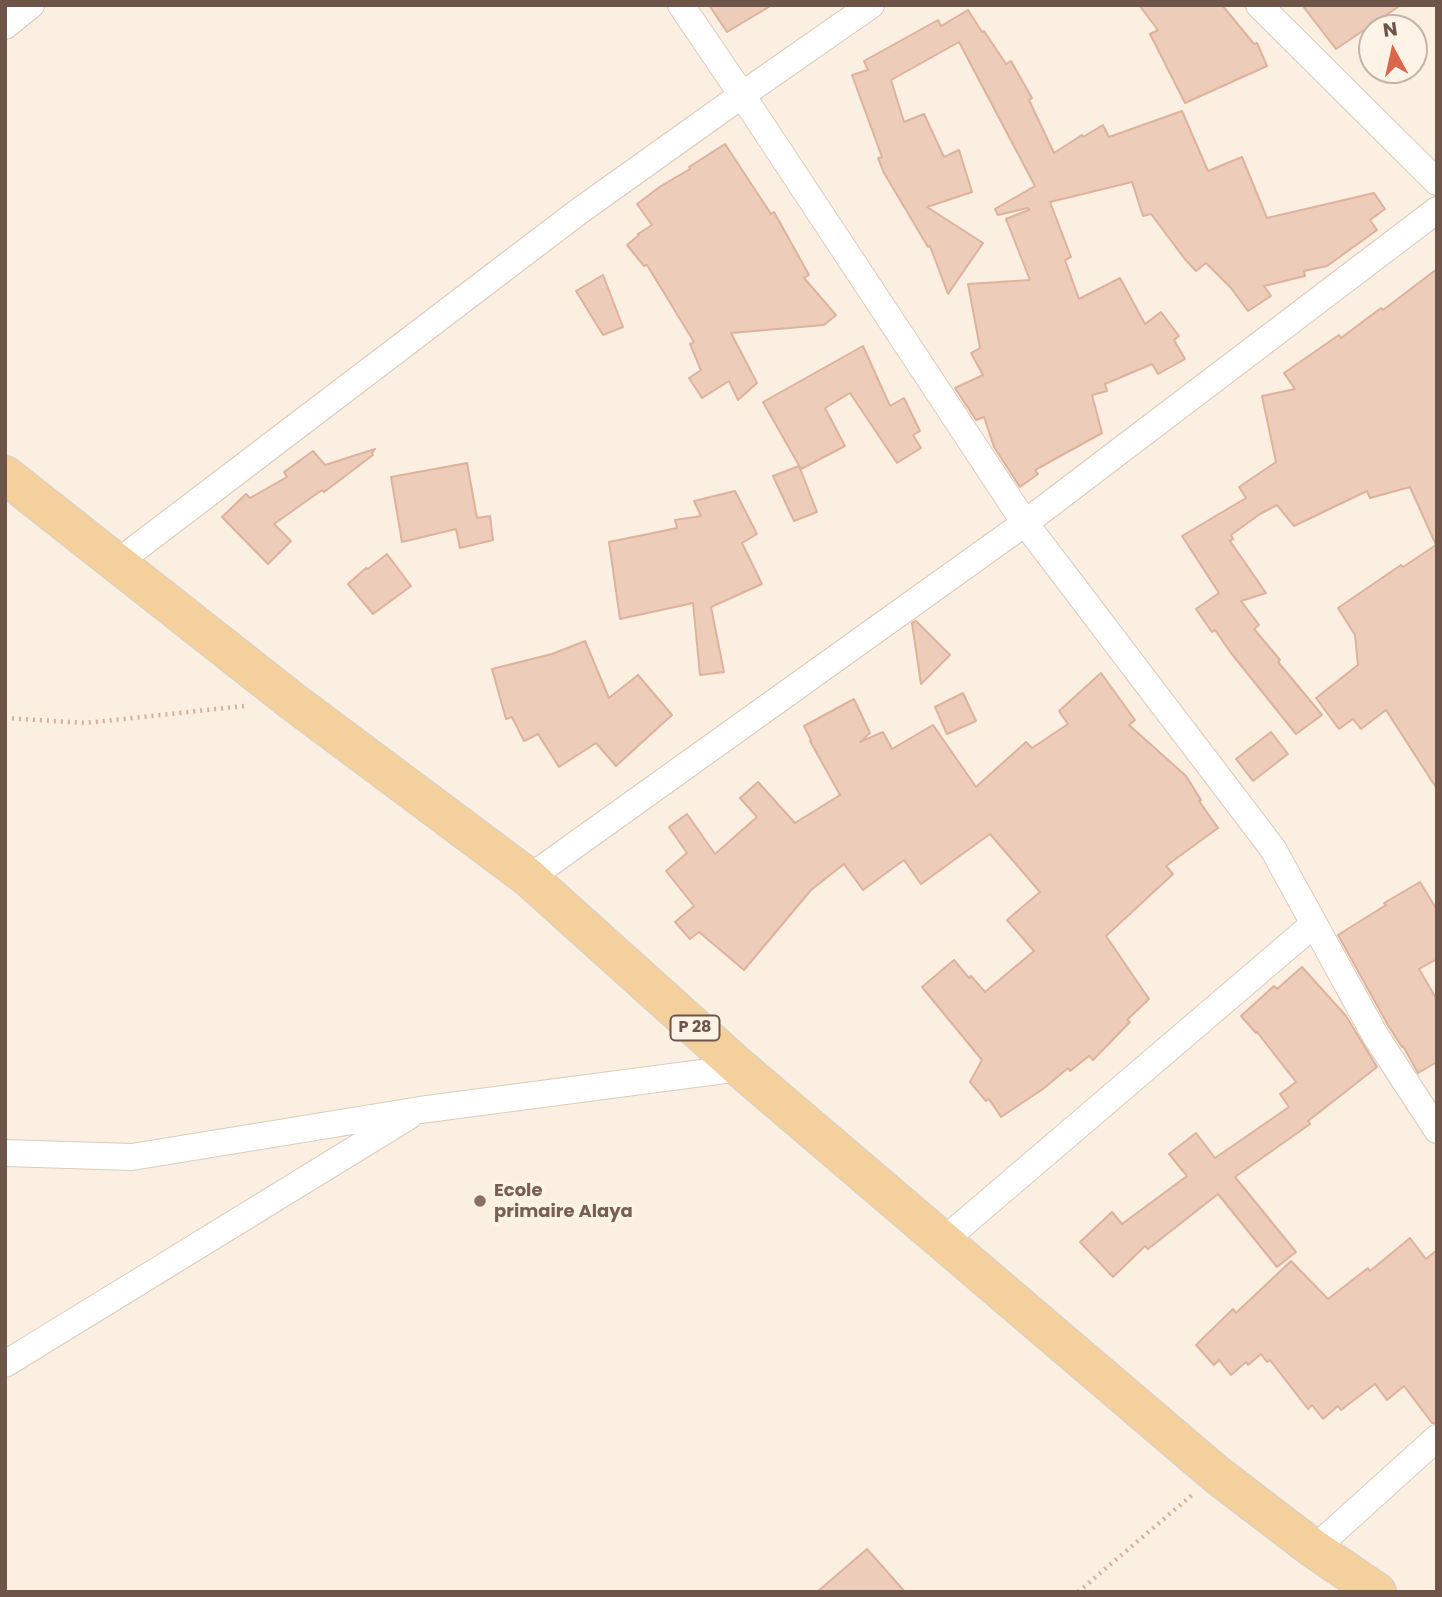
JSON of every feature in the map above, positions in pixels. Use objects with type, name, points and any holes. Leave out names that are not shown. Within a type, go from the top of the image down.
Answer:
[{"type":"main road","name":"P 28","points":[[5,475],[292,701],[529,878],[740,1068],[1216,1474],[1314,1549],[1377,1592]]},
{"type":"street","points":[[5,26],[31,5]]},
{"type":"street","points":[[681,5],[1025,523],[1273,849],[1374,1035],[1437,1130]]},
{"type":"street","points":[[118,562],[578,212],[871,5]]},
{"type":"street","points":[[1259,5],[1437,182]]},
{"type":"street","points":[[529,878],[1025,523],[1437,210]]},
{"type":"street","points":[[943,1241],[1314,924]]},
{"type":"street","points":[[5,1153],[132,1157],[420,1110],[740,1068]]},
{"type":"street","points":[[5,1364],[420,1110]]},
{"type":"street","points":[[1314,1549],[1437,1438]]},
{"type":"path","points":[[5,718],[85,723],[292,701]]},
{"type":"path","points":[[1078,1592],[1216,1474]]},
{"type":"building","points":[[709,5],[772,5],[727,32]]},
{"type":"building","points":[[1139,5],[1222,5],[1254,44],[1257,43],[1267,66],[1185,103],[1150,34],[1158,30]]},
{"type":"building","points":[[1302,5],[1401,5],[1388,14],[1358,14],[1358,34],[1336,49]]},
{"type":"building","points":[[968,10],[1006,64],[1011,61],[1032,98],[1029,100],[1054,153],[1103,125],[1109,137],[1182,111],[1208,171],[1242,157],[1267,218],[1374,193],[1385,209],[1370,220],[1377,230],[1327,266],[1304,271],[1305,276],[1264,286],[1271,296],[1248,311],[1231,288],[1206,263],[1196,271],[1151,214],[1143,216],[1132,182],[1050,202],[1071,257],[1065,260],[1079,299],[1120,278],[1145,324],[1161,312],[1179,336],[1174,340],[1185,359],[1158,374],[1152,364],[1105,384],[1107,391],[1092,395],[1102,433],[1035,470],[1038,474],[1020,487],[994,447],[984,417],[976,420],[955,388],[983,375],[971,353],[980,348],[968,284],[1030,280],[1006,219],[1029,210],[1028,208],[998,215],[995,209],[1035,186],[959,42],[891,80],[904,122],[924,114],[944,157],[959,150],[972,192],[927,207],[983,243],[948,294],[930,246],[928,247],[884,173],[878,158],[882,157],[852,75],[868,70],[864,61],[938,20],[941,26]]},
{"type":"building","points":[[725,144],[771,214],[774,212],[809,275],[804,278],[836,315],[824,325],[731,333],[757,383],[738,400],[729,381],[702,398],[689,378],[701,370],[690,344],[694,342],[647,265],[644,266],[627,245],[652,225],[637,204]]},
{"type":"building","points":[[1437,269],[1437,789],[1386,710],[1361,729],[1353,719],[1339,729],[1316,698],[1358,665],[1355,635],[1338,608],[1401,565],[1403,567],[1436,545],[1410,487],[1370,498],[1367,491],[1294,526],[1277,505],[1231,535],[1233,539],[1230,541],[1266,593],[1241,601],[1259,625],[1254,629],[1322,715],[1296,734],[1196,609],[1219,593],[1182,536],[1246,498],[1239,487],[1276,462],[1262,396],[1295,389],[1284,373],[1339,335],[1341,338],[1381,308],[1383,310]]},
{"type":"building","points":[[603,275],[623,327],[603,335],[576,291]]},
{"type":"building","points":[[863,346],[890,406],[904,398],[920,431],[913,435],[921,448],[897,463],[850,393],[825,408],[845,446],[801,469],[763,402]]},
{"type":"building","points":[[375,449],[373,455],[324,492],[322,490],[274,524],[291,541],[268,564],[222,517],[246,494],[250,498],[287,477],[284,472],[313,451],[325,465]]},
{"type":"building","points":[[467,463],[477,518],[490,516],[493,540],[460,548],[456,529],[402,542],[391,477]]},
{"type":"building","points":[[799,466],[817,512],[794,521],[773,476]]},
{"type":"building","points":[[735,491],[757,534],[742,543],[762,584],[711,607],[724,672],[700,675],[693,603],[620,619],[609,542],[677,528],[675,520],[701,516],[694,501]]},
{"type":"building","points":[[387,554],[411,586],[373,614],[348,584]]},
{"type":"building","points":[[916,621],[950,655],[921,684],[912,623]]},
{"type":"building","points":[[585,641],[609,698],[638,675],[672,715],[616,766],[596,743],[559,767],[538,734],[524,741],[512,717],[506,719],[492,669],[552,654]]},
{"type":"building","points":[[1101,673],[1135,720],[1129,725],[1186,776],[1218,828],[1166,866],[1173,874],[1106,936],[1149,999],[1093,1060],[1089,1056],[1070,1071],[1068,1068],[1043,1089],[1001,1117],[989,1099],[986,1101],[970,1082],[982,1060],[922,987],[954,960],[985,992],[1034,951],[1007,920],[1040,892],[990,834],[921,884],[904,860],[863,890],[844,864],[811,890],[744,970],[699,932],[690,939],[675,922],[694,906],[666,871],[687,853],[669,827],[687,814],[715,854],[757,817],[740,798],[758,782],[795,823],[840,795],[804,726],[854,699],[870,733],[860,742],[883,732],[892,749],[933,725],[976,787],[1026,742],[1032,748],[1068,724],[1059,711]]},
{"type":"building","points":[[963,693],[976,721],[947,734],[935,707]]},
{"type":"building","points":[[1271,732],[1288,754],[1253,781],[1236,759]]},
{"type":"building","points":[[1420,882],[1437,910],[1437,959],[1419,969],[1437,1000],[1437,1062],[1418,1073],[1338,935]]},
{"type":"building","points":[[1302,967],[1346,1016],[1377,1067],[1308,1121],[1310,1124],[1235,1177],[1296,1252],[1277,1267],[1218,1194],[1148,1249],[1145,1246],[1113,1277],[1080,1242],[1112,1212],[1122,1224],[1187,1176],[1169,1154],[1196,1133],[1215,1158],[1289,1107],[1280,1094],[1296,1082],[1241,1016],[1274,986],[1277,989]]},
{"type":"building","points":[[1410,1238],[1426,1259],[1437,1250],[1437,1423],[1432,1423],[1404,1386],[1387,1400],[1375,1384],[1341,1410],[1338,1406],[1323,1419],[1312,1405],[1308,1409],[1270,1360],[1267,1362],[1261,1354],[1231,1375],[1219,1360],[1214,1365],[1196,1345],[1233,1309],[1236,1313],[1291,1261],[1328,1299],[1368,1268],[1370,1271]]},
{"type":"building","points":[[867,1549],[905,1592],[817,1592]]},
{"type":"place","name":"Ecole primaire Alaya","points":[[480,1201]]}]
